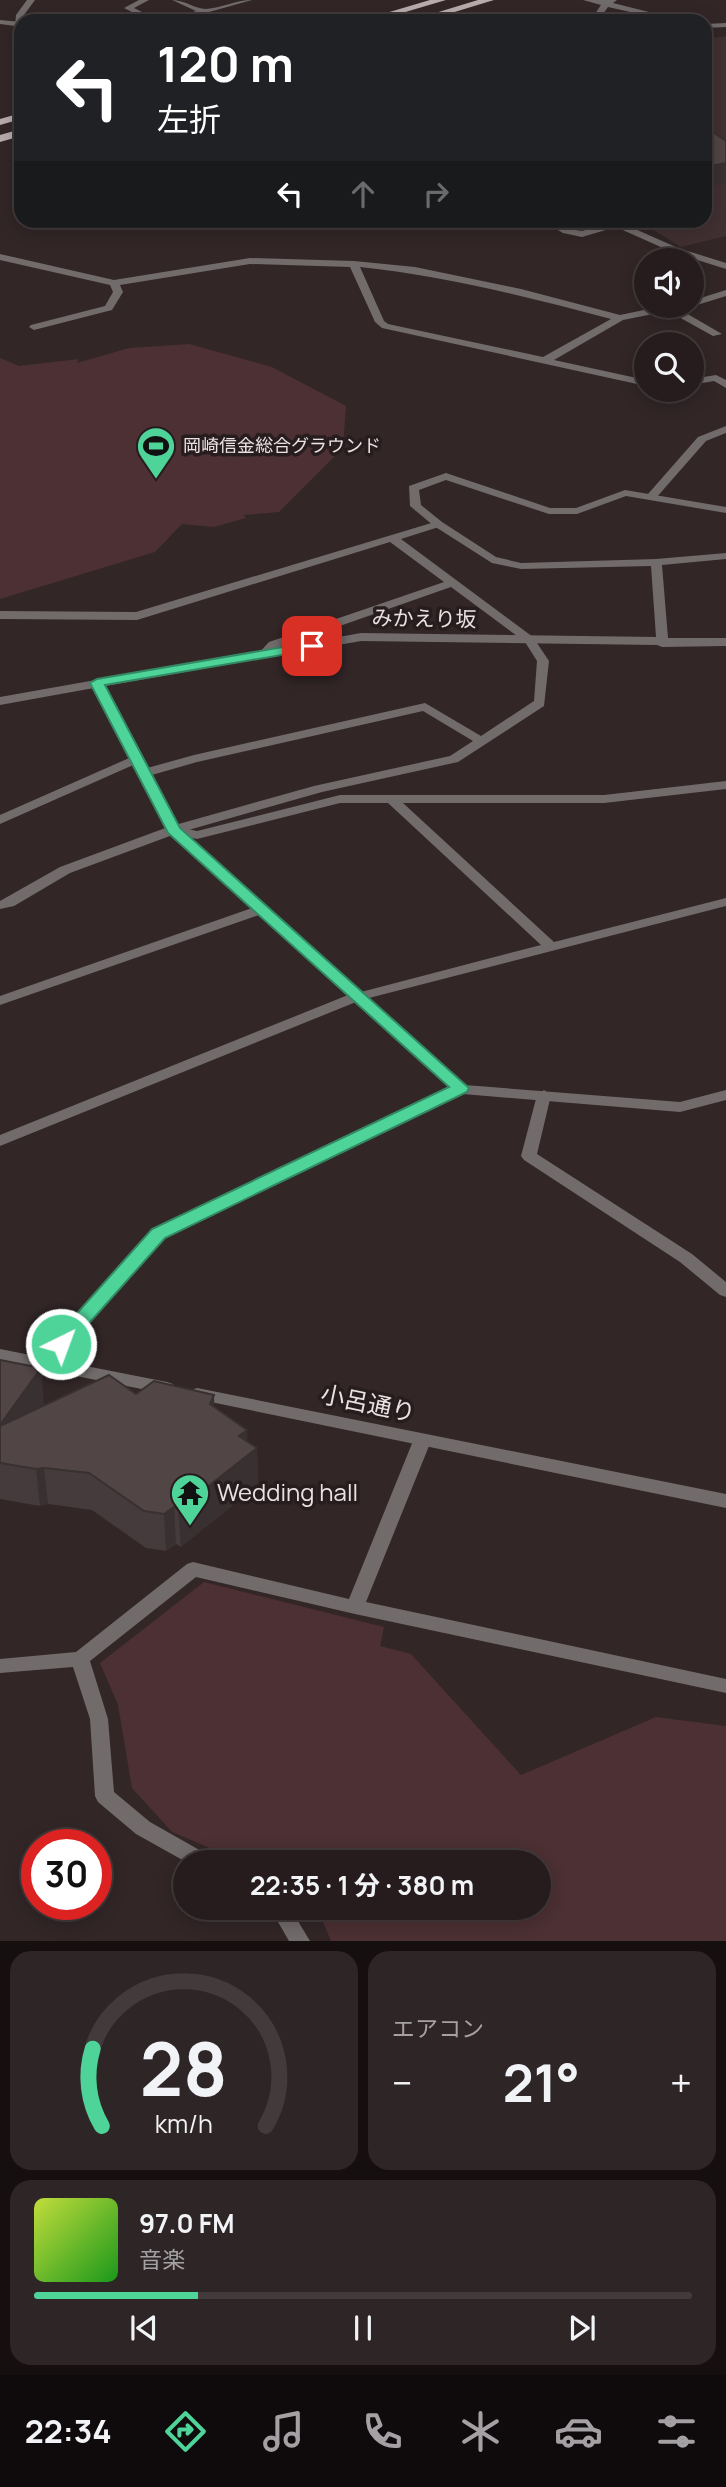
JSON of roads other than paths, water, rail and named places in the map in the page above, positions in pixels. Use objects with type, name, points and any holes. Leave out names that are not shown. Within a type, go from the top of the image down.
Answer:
[{"type":"main road","points":[[439,14],[489,0]]},
{"type":"main road","points":[[388,14],[434,1]]},
{"type":"street","points":[[21,14],[32,0]]},
{"type":"street","points":[[141,14],[128,8],[145,0]]},
{"type":"street","points":[[176,0],[204,12]]},
{"type":"street","points":[[196,14],[248,0]]},
{"type":"street","points":[[587,0],[610,2],[655,14]]},
{"type":"street","points":[[560,228],[582,234],[603,228]]},
{"type":"street","points":[[626,228],[675,250],[726,266]]},
{"type":"street","points":[[0,257],[114,283],[250,261],[354,264],[441,275],[521,292],[620,318]]},
{"type":"street","points":[[354,264],[380,322],[386,326],[634,380]]},
{"type":"street","points":[[34,327],[109,308],[118,292],[114,283]]},
{"type":"street","points":[[704,300],[726,293]]},
{"type":"street","points":[[544,361],[620,318],[634,315]]},
{"type":"street","points":[[692,318],[717,334]]},
{"type":"street","points":[[704,380],[716,378],[726,386]]},
{"type":"street","points":[[652,496],[702,439],[726,429]]},
{"type":"street","points":[[726,510],[625,493],[577,510],[549,511],[446,476],[413,488],[416,506],[492,560],[521,566],[656,562],[726,556]]},
{"type":"street","points":[[0,615],[137,616],[438,524]]},
{"type":"street","points":[[0,905],[9,903],[65,870],[173,830],[319,789],[454,759],[540,703],[543,661],[529,640],[392,538]]},
{"type":"street","points":[[656,562],[662,643]]},
{"type":"street","points":[[263,655],[273,645],[453,583]]},
{"type":"street","name":"みかえり坂","points":[[0,701],[361,637],[726,642]]},
{"type":"street","points":[[97,683],[173,830],[461,1088]]},
{"type":"street","points":[[145,773],[194,759],[425,708],[481,741]]},
{"type":"street","points":[[0,820],[136,760]]},
{"type":"street","points":[[173,830],[197,835],[340,799],[604,799],[726,785]]},
{"type":"street","points":[[391,799],[551,947]]},
{"type":"street","points":[[0,1141],[357,997],[726,902]]},
{"type":"street","points":[[0,1001],[263,909]]},
{"type":"street","points":[[45,1362],[158,1234],[461,1088],[680,1107],[726,1095]]},
{"type":"street","points":[[544,1096],[529,1156],[687,1258],[726,1291]]},
{"type":"street","name":"小呂通り","points":[[0,1355],[726,1502]]},
{"type":"street","points":[[355,1607],[422,1441]]},
{"type":"street","points":[[0,1666],[80,1659],[193,1569],[355,1607],[726,1686]]},
{"type":"street","points":[[80,1659],[99,1719],[105,1796],[143,1828],[182,1850]]},
{"type":"street","points":[[287,1920],[300,1941]]},
{"type":"place","name":"岡崎信金総合グラウンド","points":[[156,480]]},
{"type":"place","name":"Wedding hall","points":[[190,1527]]}]
